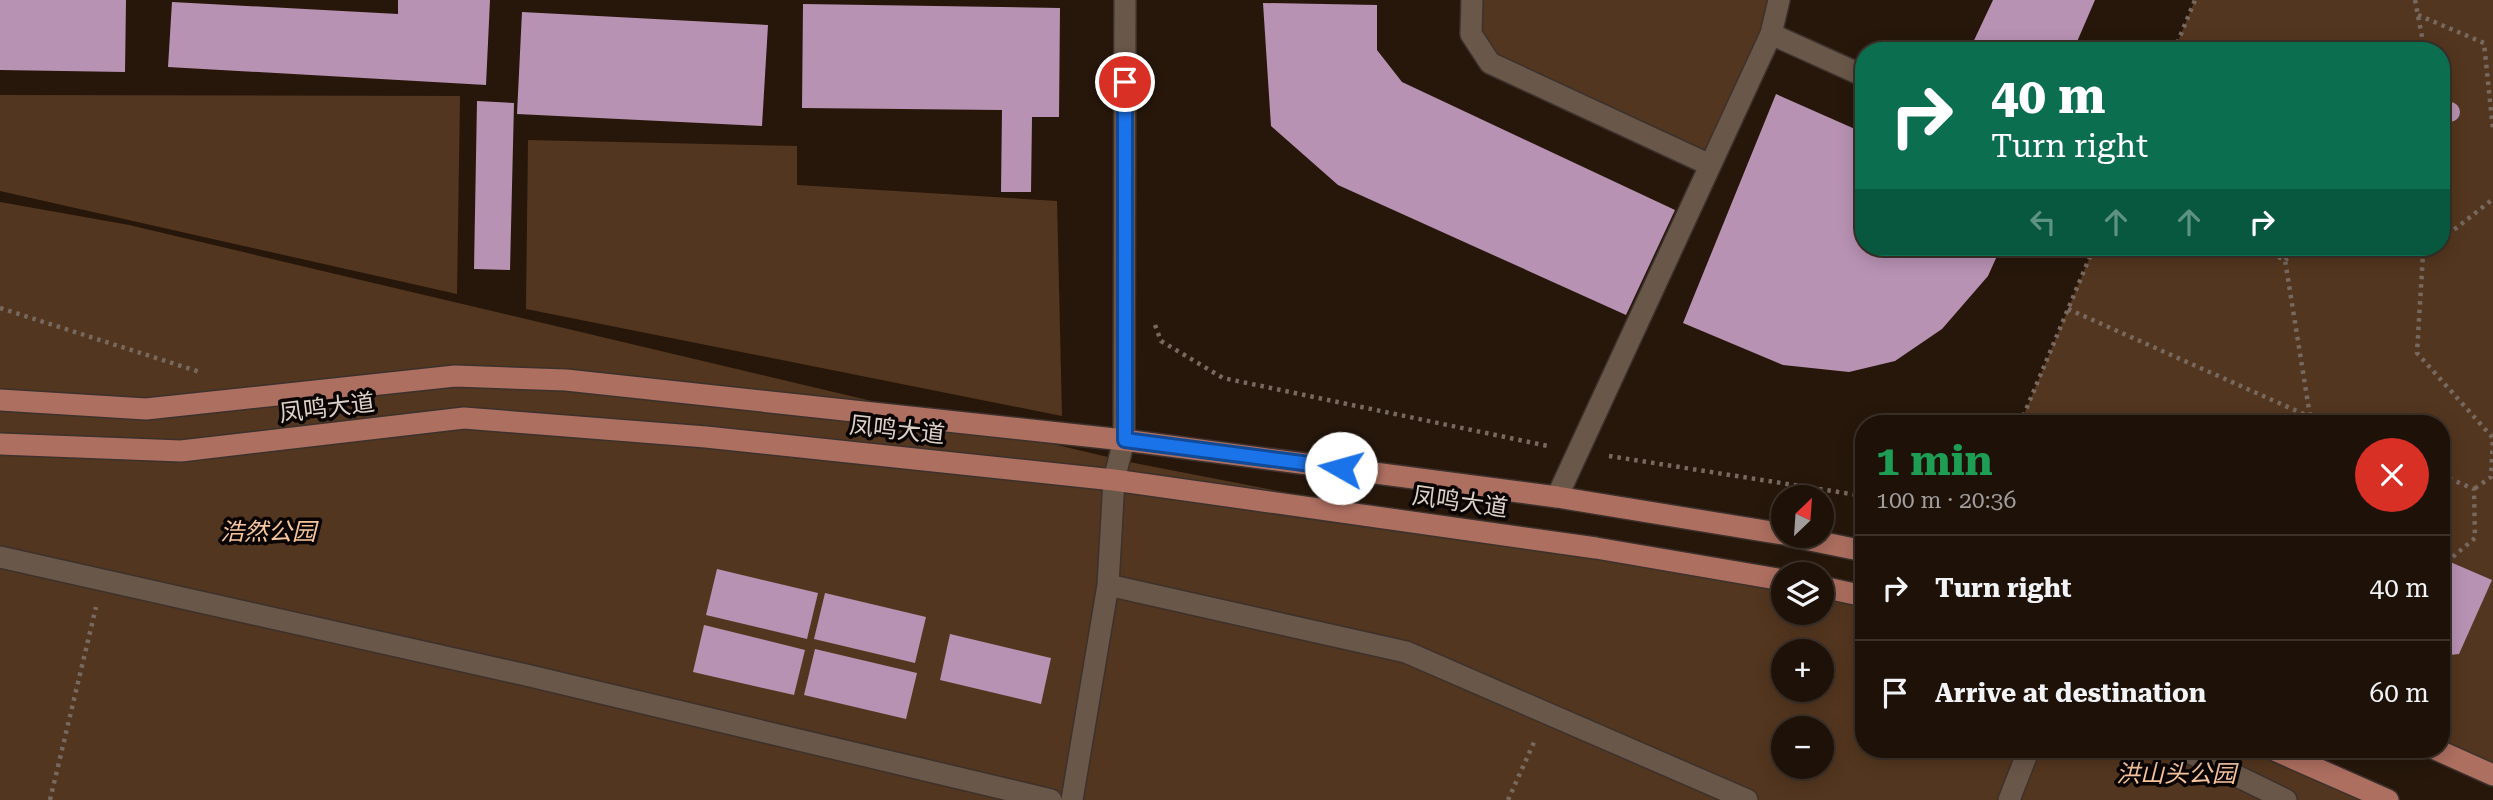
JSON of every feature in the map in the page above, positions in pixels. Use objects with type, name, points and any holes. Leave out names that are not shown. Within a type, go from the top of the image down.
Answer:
[{"type":"main road","name":"凤鸣大道","points":[[0,400],[146,409],[455,376],[566,380],[1125,440],[1557,497],[1771,532]]},
{"type":"main road","name":"凤鸣大道","points":[[0,444],[181,451],[464,418],[706,437],[1114,480],[1596,548],[1771,578]]},
{"type":"main road","points":[[1834,545],[1855,549]]},
{"type":"main road","points":[[1834,590],[1855,594]]},
{"type":"main road","points":[[2450,756],[2493,775]]},
{"type":"main road","points":[[2292,758],[2388,800]]},
{"type":"street","points":[[1072,800],[1108,585],[1114,480],[1125,440],[1125,0]]},
{"type":"street","points":[[1472,0],[1471,34],[1490,63],[1710,165]]},
{"type":"street","points":[[1557,497],[1771,34],[1779,0]]},
{"type":"street","points":[[1771,34],[1855,72]]},
{"type":"street","points":[[0,557],[513,672],[1051,800]]},
{"type":"street","points":[[1108,585],[1406,652],[1747,800]]},
{"type":"street","points":[[2009,800],[2025,758]]},
{"type":"street","points":[[2200,758],[2286,800]]},
{"type":"path","points":[[2178,42],[2195,0]]},
{"type":"path","points":[[2415,0],[2423,42]]},
{"type":"path","points":[[2418,15],[2484,43],[2493,130]]},
{"type":"path","points":[[2450,233],[2493,199]]},
{"type":"path","points":[[2024,415],[2090,256]]},
{"type":"path","points":[[2276,256],[2285,260]]},
{"type":"path","points":[[2285,260],[2291,256]]},
{"type":"path","points":[[2423,256],[2417,353],[2493,438],[2491,477],[2473,489]]},
{"type":"path","points":[[2285,260],[2311,415]]},
{"type":"path","points":[[0,308],[204,374]]},
{"type":"path","points":[[2068,309],[2306,415]]},
{"type":"path","points":[[1152,318],[1161,341],[1223,377],[1577,452],[1855,495]]},
{"type":"path","points":[[2450,479],[2473,489]]},
{"type":"path","points":[[2450,559],[2474,538],[2473,489]]},
{"type":"path","points":[[50,800],[103,580]]},
{"type":"path","points":[[1508,800],[1547,714]]},
{"type":"green space","points":[[1472,0],[1779,0],[1710,165],[1490,63]]},
{"type":"green space","points":[[2195,0],[2493,0],[2493,775],[2450,754],[2450,415],[2024,415],[2090,256],[2450,256],[2450,42],[2178,42]]},
{"type":"green space","points":[[0,95],[460,96],[457,294],[0,191]]},
{"type":"green space","points":[[528,140],[797,146],[797,185],[1057,201],[1062,416],[526,309]]},
{"type":"green space","name":"浩然公园","points":[[0,202],[129,225],[1129,462],[1771,587],[1771,625],[1834,625],[1834,598],[1855,602],[1855,758],[2301,758],[2400,800],[0,800]]},
{"type":"building","points":[[0,0],[126,0],[125,72],[0,70]]},
{"type":"building","points":[[398,0],[490,0],[486,85],[168,67],[172,2],[398,14]]},
{"type":"building","points":[[1993,0],[2095,0],[2077,42],[1973,42]]},
{"type":"building","points":[[1263,3],[1377,5],[1377,50],[1402,82],[1675,210],[1626,315],[1338,185],[1271,126]]},
{"type":"building","points":[[803,4],[1060,8],[1059,117],[1032,117],[1031,192],[1001,192],[1002,110],[802,108]]},
{"type":"building","points":[[522,12],[768,25],[762,126],[517,114]]},
{"type":"building","points":[[1776,94],[1855,129],[1855,256],[1997,256],[1988,276],[1942,329],[1895,361],[1849,372],[1783,365],[1683,323]]},
{"type":"building","points":[[477,101],[514,103],[510,270],[474,269]]},
{"type":"building","points":[[2450,102],[2460,108],[2460,116],[2450,122]]},
{"type":"building","points":[[2450,562],[2492,580],[2459,654],[2450,655]]},
{"type":"building","points":[[717,569],[818,593],[807,639],[706,615]]},
{"type":"building","points":[[825,593],[926,617],[915,663],[814,639]]},
{"type":"building","points":[[704,625],[805,650],[794,695],[693,672]]},
{"type":"building","points":[[950,634],[1051,658],[1041,704],[940,680]]},
{"type":"building","points":[[815,649],[917,673],[906,719],[804,695]]},
{"type":"route","points":[[1125,82],[1125,440],[1341,468]]},
{"type":"park label","name":"洪山头公园","points":[[2176,774]]}]
